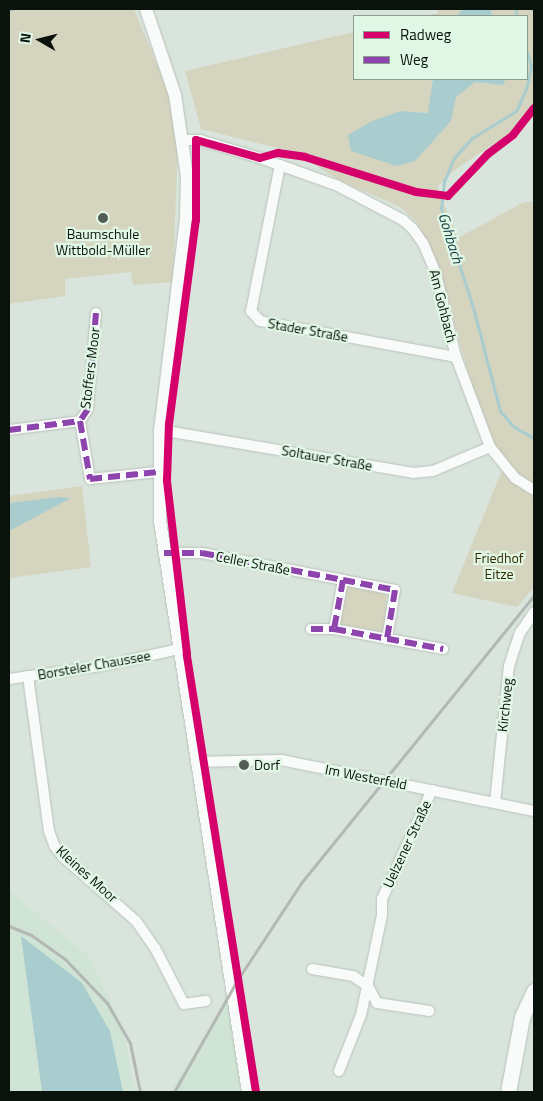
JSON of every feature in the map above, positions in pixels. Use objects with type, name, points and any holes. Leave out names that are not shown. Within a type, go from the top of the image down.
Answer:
[{"type":"main road","points":[[508,1092],[522,1017],[534,991]]},
{"type":"street","points":[[146,9],[168,69],[184,140],[186,218],[160,430],[158,472],[164,553],[248,1092]]},
{"type":"street","name":"Am Gohbach","points":[[184,140],[200,140],[336,185],[394,214],[412,228],[423,243],[436,274],[456,357],[490,447],[515,478],[534,490]]},
{"type":"street","name":"Stader Straße","points":[[280,165],[251,311],[260,321],[456,357]]},
{"type":"street","name":"Stoffers Moor","points":[[96,313],[88,409],[80,421],[90,479],[158,472]]},
{"type":"street","name":"Stoffers Moor","points":[[9,430],[80,421]]},
{"type":"street","name":"Soltauer Straße","points":[[160,430],[412,473],[433,471],[490,447]]},
{"type":"street","name":"Celler Straße","points":[[164,553],[202,553],[395,590],[387,639]]},
{"type":"street","points":[[334,630],[342,580]]},
{"type":"street","name":"Kirchweg","points":[[495,803],[509,666],[514,645],[530,625],[534,612]]},
{"type":"street","points":[[311,629],[334,630],[443,649]]},
{"type":"street","name":"Borsteler Chaussee","points":[[9,679],[102,666],[179,649]]},
{"type":"street","name":"Kleines Moor","points":[[28,676],[49,831],[54,844],[63,857],[136,921],[155,948],[184,1004],[206,1000]]},
{"type":"street","name":"Im Westerfeld","points":[[196,762],[281,760],[534,811]]},
{"type":"street","name":"Uelzener Straße","points":[[339,1071],[361,1015],[382,915],[382,899],[432,790]]},
{"type":"street","points":[[312,968],[353,976],[368,986],[377,1003],[429,1011]]},
{"type":"shaded area","points":[[9,891],[87,954],[124,1029],[134,1092],[9,1092]]},
{"type":"shaded area","points":[[227,1000],[241,1092],[170,1092]]},
{"type":"green space","points":[[9,9],[134,9],[170,96],[178,134],[173,282],[133,285],[131,272],[65,279],[65,296],[9,304]]},
{"type":"green space","points":[[437,9],[464,9],[457,15],[429,15],[438,13]]},
{"type":"green space","points":[[490,9],[534,9],[534,103],[513,131],[456,169],[437,187],[458,238],[522,203],[534,201],[534,485],[504,465],[478,406],[439,272],[417,222],[400,207],[341,181],[293,152],[201,129],[185,71],[353,32],[353,80],[433,80],[429,113],[401,111],[451,121],[455,97],[475,82],[503,85],[506,80],[528,80],[528,15],[493,15]]},
{"type":"green space","name":"Friedhof Eitze","points":[[502,470],[517,484],[534,492],[534,587],[517,607],[452,593]]},
{"type":"green space","points":[[82,486],[91,567],[9,578],[9,531],[59,497],[9,503],[9,496]]},
{"type":"green space","points":[[353,585],[387,595],[384,633],[342,626],[340,620],[346,588]]},
{"type":"water","points":[[464,9],[490,9],[493,15],[457,15]]},
{"type":"water","points":[[433,80],[506,80],[503,85],[475,82],[456,97],[451,121],[415,161],[397,166],[351,151],[348,135],[372,121],[401,111],[428,113]]},
{"type":"water","points":[[59,497],[71,498],[9,531],[9,503]]},
{"type":"water","points":[[21,936],[82,983],[110,1031],[123,1092],[42,1092]]},
{"type":"waterway","name":"Gohbach","points":[[515,9],[517,15]]},
{"type":"waterway","name":"Gohbach","points":[[528,56],[531,66],[528,80]]},
{"type":"waterway","name":"Gohbach","points":[[528,80],[516,111],[472,138],[454,158],[444,181],[441,208],[474,311],[500,411],[514,427],[534,438]]},
{"type":"railway","points":[[174,1092],[238,979],[301,883],[534,595]]},
{"type":"railway","points":[[9,926],[31,935],[65,959],[107,1003],[130,1043],[140,1092]]},
{"type":"marked path","points":[[96,313],[88,409],[80,421],[90,479],[158,472]]},
{"type":"marked path","points":[[9,430],[80,421]]},
{"type":"marked path","points":[[164,553],[202,553],[343,580],[334,629],[443,649]]},
{"type":"marked path","points":[[343,580],[395,590],[387,639]]},
{"type":"marked path","points":[[311,629],[334,629]]},
{"type":"cycle path","points":[[256,1092],[187,654],[167,480],[169,424],[196,220],[196,140],[260,158],[278,153],[305,157],[416,192],[448,196],[488,154],[513,135],[534,108]]},
{"type":"place","name":"Baumschule Wittbold-Müller","points":[[103,218]]},
{"type":"place","name":"Dorf","points":[[244,765]]}]
